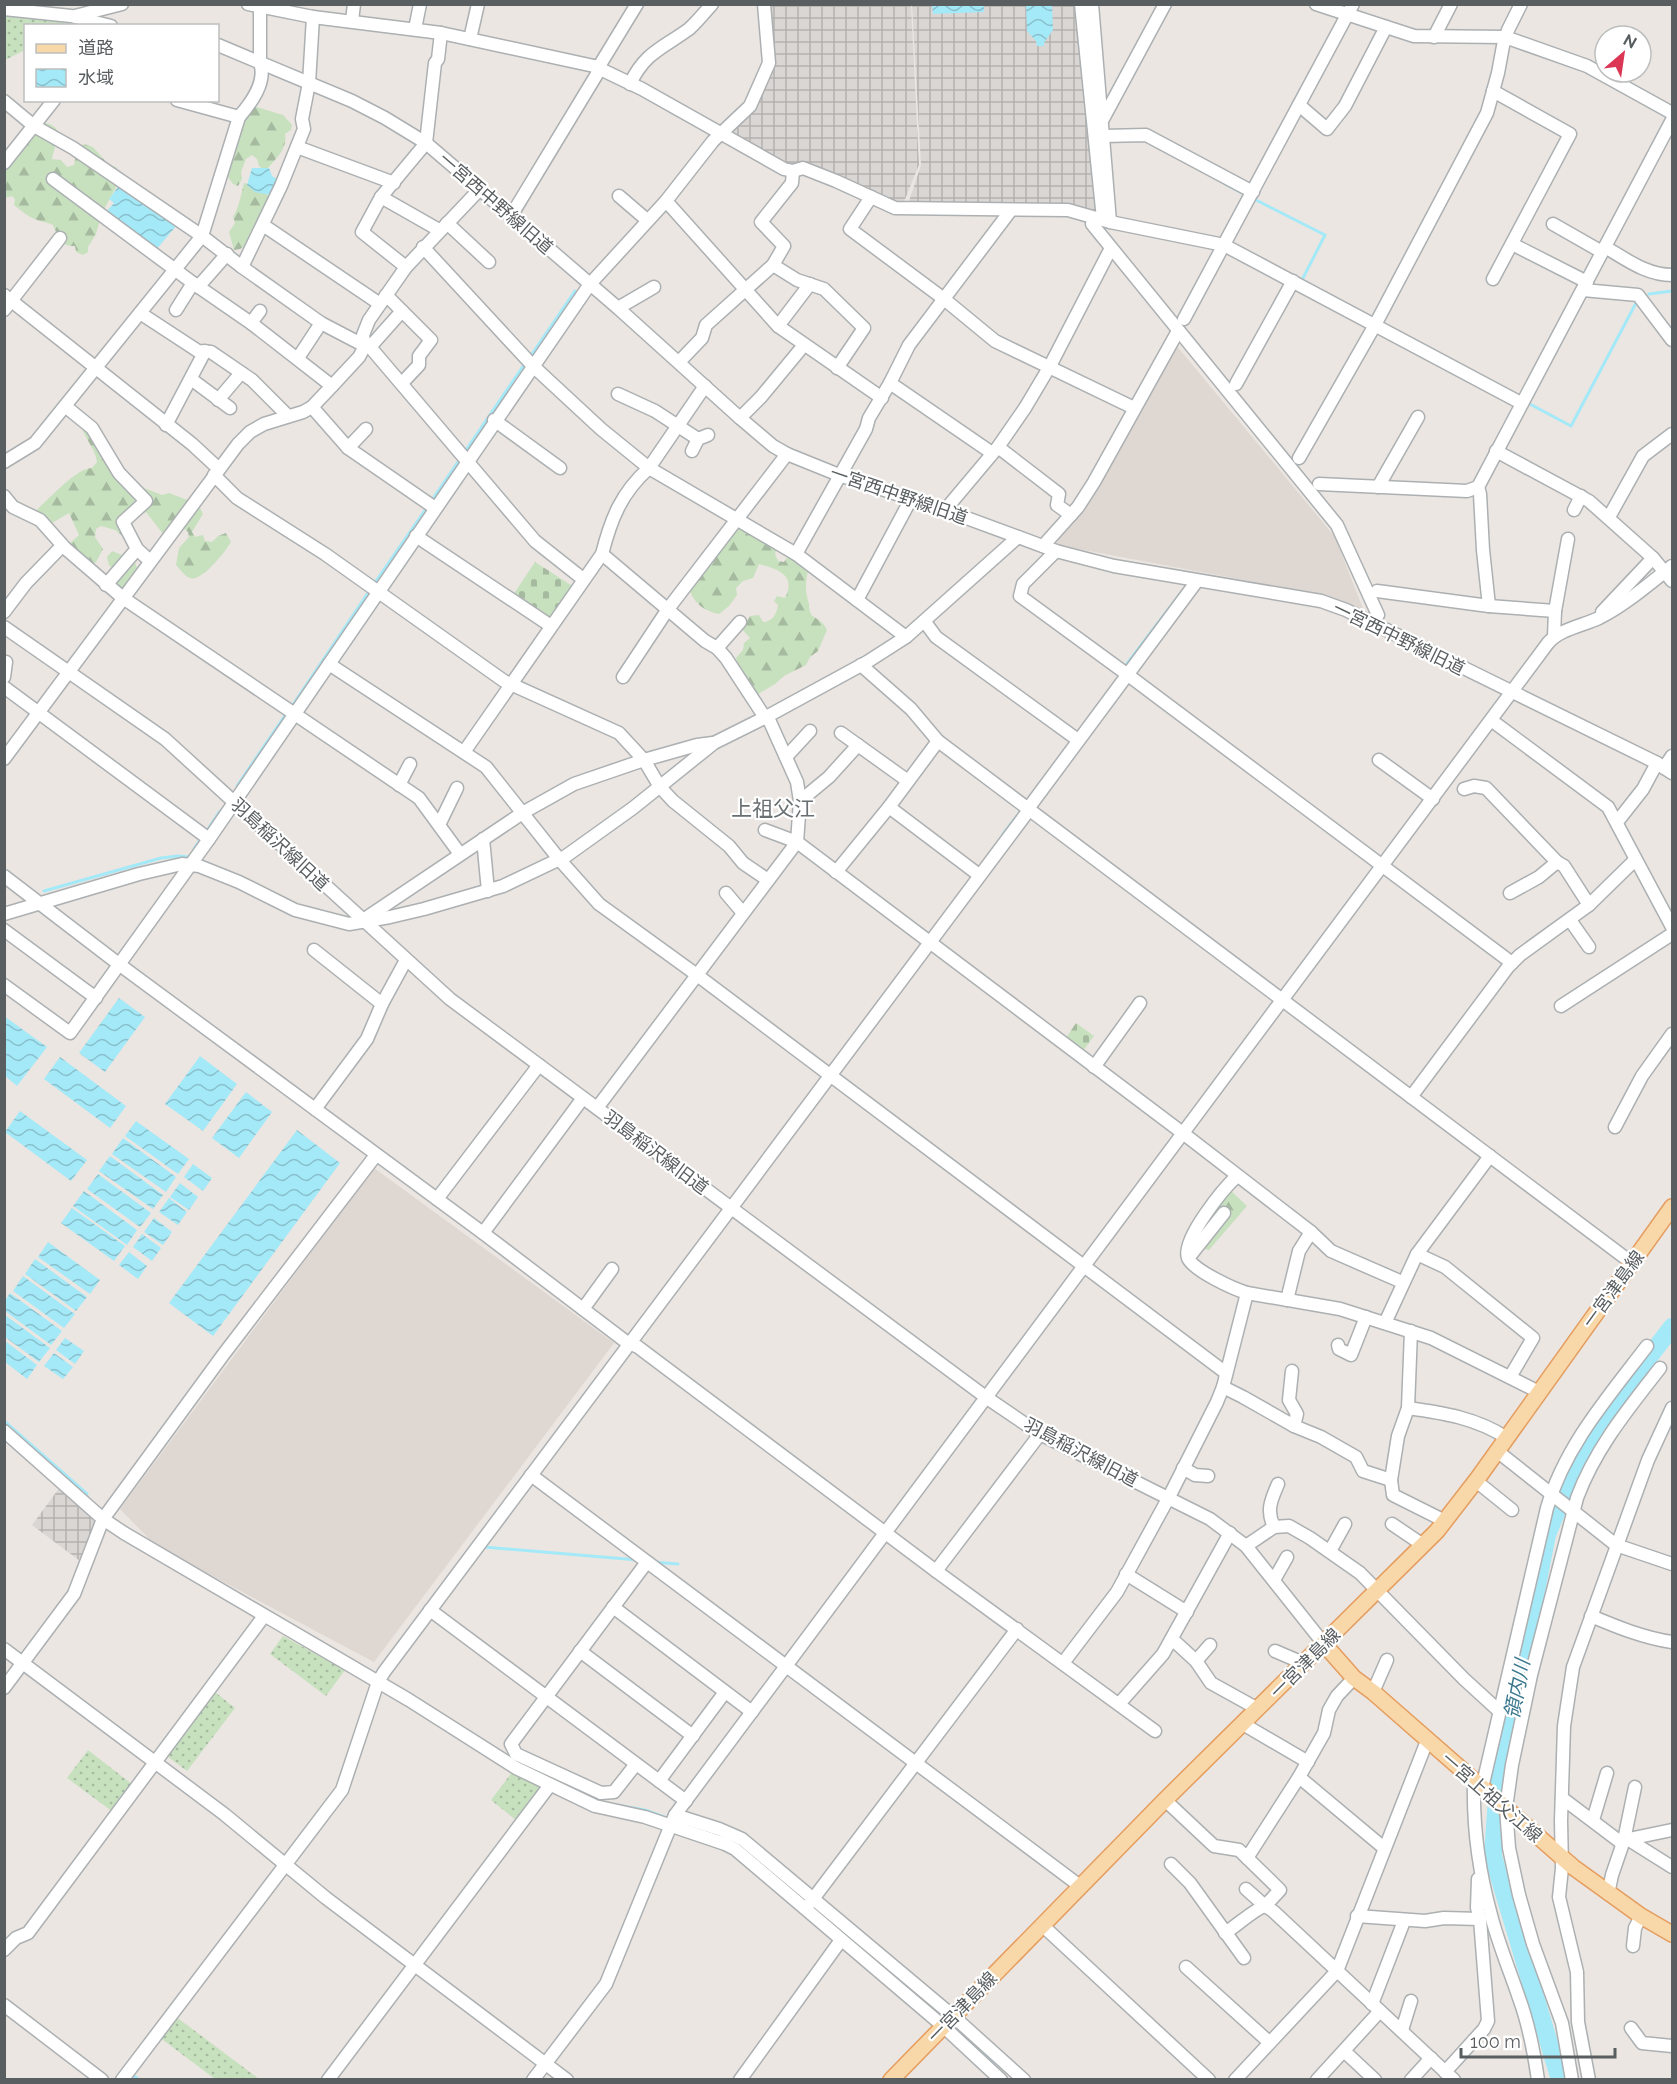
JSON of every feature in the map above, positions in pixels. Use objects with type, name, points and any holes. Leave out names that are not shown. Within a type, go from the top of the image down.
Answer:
[{"type":"main road","name":"一宮津島線","points":[[891,2079],[1165,1800],[1445,1521],[1672,1207]]},
{"type":"main road","name":"一宮上祖父江線","points":[[1324,1644],[1354,1678],[1560,1856],[1608,1894],[1641,1916],[1672,1932]]},
{"type":"street","points":[[70,16],[122,4]]},
{"type":"street","points":[[352,21],[354,4]]},
{"type":"street","points":[[415,29],[420,4]]},
{"type":"street","points":[[470,39],[478,4]]},
{"type":"street","points":[[630,84],[642,63],[688,29],[712,4]]},
{"type":"street","points":[[4,985],[70,1034],[210,839],[494,420],[590,284],[666,201],[713,141],[750,106],[769,63],[765,4]]},
{"type":"street","points":[[1081,4],[1102,222],[1111,248],[1181,325],[1337,525],[1378,615]]},
{"type":"street","points":[[1092,4],[1104,136],[1102,222]]},
{"type":"street","points":[[1102,121],[1165,4]]},
{"type":"street","points":[[1316,4],[1350,10],[1386,27],[1414,36],[1506,37],[1587,66],[1672,113]]},
{"type":"street","points":[[1434,37],[1451,4]]},
{"type":"street","points":[[1299,458],[1375,325],[1487,113],[1506,37],[1521,4]]},
{"type":"street","points":[[4,462],[35,443],[202,236],[239,117],[254,100],[263,70],[260,63],[256,5],[313,17],[441,33],[598,68],[784,169],[793,171],[803,168],[899,209],[1068,210],[1102,222],[1224,245],[1521,403]]},
{"type":"street","points":[[511,216],[636,5]]},
{"type":"street","points":[[5,6],[106,24]]},
{"type":"street","points":[[1043,546],[1071,515],[1094,482],[1350,10]]},
{"type":"street","points":[[242,267],[281,186],[303,129],[302,119],[309,83],[313,17]]},
{"type":"street","points":[[1299,105],[1327,129],[1345,106],[1386,27]]},
{"type":"street","points":[[406,267],[362,232],[381,197],[426,143],[435,63],[438,59],[441,33]]},
{"type":"street","name":"一宮西中野線旧道","points":[[219,45],[385,117],[426,143],[618,308],[740,418],[773,446],[787,454],[839,475],[945,510],[1056,551],[1114,566],[1321,601],[1346,610],[1665,768]]},
{"type":"street","points":[[1493,91],[1570,134],[1493,279]]},
{"type":"street","points":[[4,101],[34,126],[73,148],[202,236],[321,322],[367,347],[402,383],[535,541],[584,579]]},
{"type":"street","points":[[4,163],[52,102]]},
{"type":"street","points":[[184,102],[239,117]]},
{"type":"street","points":[[1490,606],[1478,487],[1672,120]]},
{"type":"street","points":[[1104,136],[1146,135],[1252,192]]},
{"type":"street","points":[[297,147],[394,183]]},
{"type":"street","points":[[679,362],[702,338],[706,325],[773,265],[784,246],[761,222],[792,183],[793,171]]},
{"type":"street","points":[[53,179],[195,285],[251,323],[332,386]]},
{"type":"street","points":[[367,347],[363,336],[369,320],[383,299],[406,267],[479,190]]},
{"type":"street","points":[[619,196],[647,220]]},
{"type":"street","points":[[381,197],[443,227],[489,262]]},
{"type":"street","points":[[872,197],[850,228],[995,341],[1134,408]]},
{"type":"street","points":[[666,201],[778,326],[882,398]]},
{"type":"street","points":[[796,554],[866,429],[869,418],[909,345],[1011,210]]},
{"type":"street","points":[[1553,224],[1645,270],[1662,275],[1672,275]]},
{"type":"street","points":[[263,225],[402,311],[430,340],[419,356],[419,365],[402,383]]},
{"type":"street","points":[[60,238],[7,302],[96,368],[192,444],[237,498],[325,554],[504,681],[619,733],[644,760],[660,786],[674,801],[729,846],[743,863],[768,880]]},
{"type":"street","points":[[1512,244],[1585,286],[1638,295],[1672,340]]},
{"type":"street","points":[[423,248],[533,366],[601,429],[649,468],[796,554],[906,637]]},
{"type":"street","points":[[945,510],[995,450],[1050,366],[1111,248]]},
{"type":"street","points":[[176,310],[195,285],[227,254]]},
{"type":"street","points":[[773,265],[797,280],[824,289],[864,328],[837,368]]},
{"type":"street","points":[[1236,384],[1293,280]]},
{"type":"street","points":[[778,326],[810,284]]},
{"type":"street","points":[[618,308],[654,287]]},
{"type":"street","points":[[251,323],[260,311]]},
{"type":"street","points":[[4,759],[238,444],[250,432],[264,424],[312,407],[402,311]]},
{"type":"street","points":[[140,313],[198,351],[211,352],[252,380],[287,415]]},
{"type":"street","points":[[298,358],[321,322]]},
{"type":"street","points":[[740,418],[761,397],[804,345]]},
{"type":"street","points":[[166,425],[205,351]]},
{"type":"street","points":[[218,400],[241,373]]},
{"type":"street","points":[[191,379],[230,408]]},
{"type":"street","points":[[890,383],[1059,494],[1057,505],[1071,515]]},
{"type":"street","points":[[464,752],[602,554],[610,523],[622,500],[637,479],[649,468],[705,386]]},
{"type":"street","points":[[618,394],[655,411],[678,427],[703,437],[692,451]]},
{"type":"street","points":[[65,406],[92,428],[119,473],[146,501],[123,522],[137,549],[150,561]]},
{"type":"street","points":[[312,407],[348,448],[435,508]]},
{"type":"street","points":[[1378,487],[1418,417]]},
{"type":"street","points":[[494,420],[560,468]]},
{"type":"street","points":[[348,448],[366,429]]},
{"type":"street","points":[[1609,517],[1643,456],[1672,434]]},
{"type":"street","points":[[532,2079],[606,1984],[673,1820],[686,1801],[1554,636],[1598,618],[1670,573],[1609,517],[1581,496],[1496,451]]},
{"type":"street","points":[[623,676],[668,609],[787,454]]},
{"type":"street","points":[[1319,484],[1467,491],[1478,487]]},
{"type":"street","points":[[4,496],[13,507],[40,519],[62,546],[123,598],[419,798],[460,854]]},
{"type":"street","points":[[1574,510],[1581,496]]},
{"type":"street","points":[[857,600],[911,499]]},
{"type":"street","points":[[416,536],[550,626]]},
{"type":"street","points":[[4,914],[161,868],[182,864],[199,866],[239,882],[295,910],[349,924],[390,917],[503,886],[559,860],[633,808],[714,742],[766,717],[861,665],[906,637],[1018,537]]},
{"type":"street","points":[[1554,636],[1555,611],[1568,538]]},
{"type":"street","points":[[4,612],[26,584],[62,546]]},
{"type":"street","points":[[106,585],[137,549]]},
{"type":"street","points":[[1056,551],[1023,585],[1020,596],[1512,963]]},
{"type":"street","points":[[597,1108],[796,842],[800,801],[797,782],[770,722],[726,658],[717,648],[705,642],[602,554]]},
{"type":"street","points":[[1598,618],[1606,606],[1653,558]]},
{"type":"street","points":[[122,2079],[342,1790],[378,1683],[384,1672],[1029,810],[1078,740],[1197,581]]},
{"type":"street","points":[[1377,591],[1490,606],[1555,611]]},
{"type":"street","points":[[717,648],[740,622]]},
{"type":"street","points":[[925,622],[942,642],[1078,740]]},
{"type":"street","name":"羽島稲沢線旧道","points":[[4,627],[165,739],[450,999],[987,1398],[1040,1434],[1169,1497],[1210,1519],[1230,1533],[1246,1546],[1324,1644]]},
{"type":"street","points":[[4,677],[6,662]]},
{"type":"street","points":[[329,664],[486,767],[524,812],[559,860],[599,904],[697,975],[1226,1373]]},
{"type":"street","points":[[861,665],[911,709],[938,741],[1632,1263]]},
{"type":"street","points":[[4,687],[210,839]]},
{"type":"street","points":[[1491,720],[1608,807],[1672,927]]},
{"type":"street","points":[[786,757],[810,731]]},
{"type":"street","points":[[841,734],[908,781]]},
{"type":"street","points":[[836,872],[889,807],[938,741]]},
{"type":"street","points":[[363,920],[524,812],[574,784],[644,760],[714,742]]},
{"type":"street","points":[[800,801],[829,777],[858,745]]},
{"type":"street","points":[[1617,822],[1643,789],[1665,768],[1672,756]]},
{"type":"street","points":[[1379,759],[1433,800]]},
{"type":"street","points":[[399,785],[410,764]]},
{"type":"street","points":[[1464,789],[1474,786],[1486,788],[1557,862],[1564,866],[1589,905]]},
{"type":"street","points":[[438,825],[457,788]]},
{"type":"street","points":[[889,807],[979,876]]},
{"type":"street","points":[[765,830],[796,842],[1184,1134],[1311,1232],[1330,1251],[1402,1282]]},
{"type":"street","points":[[483,839],[488,891]]},
{"type":"street","points":[[1411,1097],[1512,963],[1589,905],[1635,861]]},
{"type":"street","points":[[1510,893],[1539,877],[1557,862]]},
{"type":"street","points":[[4,876],[629,1344],[638,1347],[936,1571],[1155,1731]]},
{"type":"street","points":[[726,893],[743,913]]},
{"type":"street","points":[[1570,920],[1588,947]]},
{"type":"street","points":[[4,930],[96,998]]},
{"type":"street","points":[[1561,1006],[1672,934]]},
{"type":"street","points":[[314,950],[382,1004]]},
{"type":"street","points":[[315,1109],[367,1039],[382,1004],[406,960]]},
{"type":"street","points":[[1094,1067],[1140,1003]]},
{"type":"street","points":[[1615,1127],[1642,1076],[1672,1034]]},
{"type":"street","points":[[437,1199],[539,1065]]},
{"type":"street","points":[[483,1233],[583,1098]]},
{"type":"street","points":[[4,1688],[74,1594],[103,1519],[223,1355],[376,1155]]},
{"type":"street","points":[[1385,1323],[1416,1254],[1490,1156]]},
{"type":"street","points":[[1237,1176],[1212,1203],[1187,1250],[1188,1258],[1193,1265],[1247,1293],[1340,1309],[1412,1331],[1431,1338],[1539,1392]]},
{"type":"street","points":[[1188,1258],[1224,1212]]},
{"type":"street","points":[[1287,1300],[1299,1251],[1311,1232]]},
{"type":"street","points":[[1416,1254],[1445,1268],[1533,1338],[1510,1377]]},
{"type":"street","points":[[583,1309],[612,1269]]},
{"type":"street","points":[[1063,1663],[1117,1592],[1169,1497],[1223,1387],[1247,1293]]},
{"type":"street","points":[[1338,1345],[1339,1349],[1351,1355],[1366,1317]]},
{"type":"street","points":[[1412,1331],[1408,1408],[1398,1436],[1391,1480],[1393,1495],[1445,1521]]},
{"type":"street","points":[[1538,2079],[1533,2044],[1491,1918],[1478,1851],[1473,1801],[1480,1787],[1557,1477],[1581,1433],[1647,1346]]},
{"type":"street","points":[[1572,2079],[1562,2023],[1533,1944],[1519,1895],[1509,1848],[1504,1807],[1571,1510],[1584,1478],[1600,1449],[1660,1368]]},
{"type":"street","points":[[1292,1371],[1289,1400],[1297,1414],[1294,1426]]},
{"type":"street","points":[[1223,1387],[1356,1457],[1362,1471],[1391,1480]]},
{"type":"street","points":[[1408,1408],[1447,1413],[1488,1426],[1507,1438]]},
{"type":"street","points":[[1589,2079],[1578,2022],[1577,1972],[1559,1897],[1562,1868],[1560,1856],[1564,1726],[1574,1667],[1591,1616],[1648,1460],[1672,1408]]},
{"type":"street","points":[[4,1431],[103,1519],[516,1768],[595,1806],[719,1829],[742,1839],[915,1985],[1001,2079]]},
{"type":"street","points":[[936,1571],[1040,1434]]},
{"type":"street","points":[[1497,1451],[1616,1545],[1672,1564]]},
{"type":"street","points":[[1183,1468],[1195,1475],[1208,1476]]},
{"type":"street","points":[[531,1475],[1080,1886]]},
{"type":"street","points":[[1476,1481],[1512,1509]]},
{"type":"street","points":[[1274,1527],[1269,1518],[1269,1505],[1278,1484]]},
{"type":"street","points":[[1330,1551],[1345,1524]]},
{"type":"street","points":[[1392,1524],[1423,1545]]},
{"type":"street","points":[[1246,1546],[1274,1527],[1289,1526],[1330,1551],[1360,1573],[1378,1590],[1427,1642],[1499,1711]]},
{"type":"street","points":[[1119,1704],[1163,1654],[1230,1533]]},
{"type":"street","points":[[1274,1580],[1280,1573],[1281,1560]]},
{"type":"street","points":[[636,1764],[614,1792],[601,1793],[516,1754],[511,1744],[647,1562]]},
{"type":"street","points":[[1126,1574],[1187,1612]]},
{"type":"street","points":[[613,1607],[752,1712]]},
{"type":"street","points":[[430,1610],[686,1801]]},
{"type":"street","points":[[4,1950],[16,1938],[28,1933],[264,1616]]},
{"type":"street","points":[[1591,1616],[1657,1640],[1672,1641]]},
{"type":"street","points":[[806,1909],[1017,1629]]},
{"type":"street","points":[[1172,1639],[1196,1661],[1211,1683],[1258,1709]]},
{"type":"street","points":[[1196,1661],[1210,1645]]},
{"type":"street","points":[[4,1649],[224,1814],[326,1899],[567,2079]]},
{"type":"street","points":[[1275,1651],[1303,1663]]},
{"type":"street","points":[[579,1652],[693,1736]]},
{"type":"street","points":[[1372,1692],[1387,1659]]},
{"type":"street","points":[[1247,1858],[1308,1762],[1324,1732],[1329,1710],[1337,1696],[1354,1678]]},
{"type":"street","points":[[659,1781],[725,1692]]},
{"type":"street","points":[[1243,1724],[1308,1762]]},
{"type":"street","points":[[1235,2079],[1337,1971],[1427,1741]]},
{"type":"street","points":[[1593,1820],[1607,1773]]},
{"type":"street","points":[[1299,1777],[1384,1848]]},
{"type":"street","points":[[328,2079],[550,1785]]},
{"type":"street","points":[[1608,1894],[1612,1875],[1626,1840],[1635,1787]]},
{"type":"street","points":[[1562,1798],[1619,1841],[1667,1831],[1659,1858]]},
{"type":"street","points":[[1165,1800],[1214,1846],[1239,1850],[1280,1890],[1265,1906],[1260,1907],[1225,1933]]},
{"type":"street","points":[[673,1820],[735,1849],[842,1940],[1024,2079]]},
{"type":"street","points":[[1626,1840],[1672,1867]]},
{"type":"street","points":[[1246,1889],[1273,1911],[1450,2076],[1488,2020],[1480,1919],[1477,1908],[1478,1851]]},
{"type":"street","points":[[1171,1864],[1190,1883],[1244,1958]]},
{"type":"street","points":[[1357,1916],[1404,1921],[1480,1919]]},
{"type":"street","points":[[1633,1946],[1635,1928],[1641,1916]]},
{"type":"street","points":[[1317,2079],[1344,2051],[1376,2008],[1404,1921]]},
{"type":"street","points":[[1042,1925],[1209,2079]]},
{"type":"street","points":[[740,2079],[842,1940]]},
{"type":"street","points":[[1186,1967],[1269,2042]]},
{"type":"street","points":[[1402,2030],[1410,2001]]},
{"type":"street","points":[[4,2006],[102,2079]]},
{"type":"street","points":[[1631,2028],[1642,2043],[1672,2046]]},
{"type":"street","points":[[1344,2051],[1375,2079]]},
{"type":"street","points":[[1411,2079],[1431,2058]]},
{"type":"shaded area","points":[[770,5],[911,5],[919,165],[903,204],[793,168],[734,137],[733,130],[774,60]]},
{"type":"shaded area","points":[[912,5],[1076,5],[1097,212],[908,204],[921,165]]},
{"type":"shaded area","points":[[1176,345],[1335,537],[1365,614],[1324,595],[1057,545],[1056,538],[1083,510],[1096,489]]},
{"type":"shaded area","points":[[374,1168],[614,1343],[374,1662],[156,1546],[120,1509]]},
{"type":"shaded area","points":[[60,1487],[96,1521],[80,1561],[32,1525]]},
{"type":"green space","points":[[5,16],[52,17],[84,24],[24,24],[24,50],[5,60]]},
{"type":"green space","points":[[253,106],[283,115],[292,125],[291,130],[285,134],[283,149],[265,171],[252,155],[246,159],[241,172],[242,179],[238,186],[233,184],[227,176],[229,161],[242,130],[242,122]]},
{"type":"green space","points":[[46,123],[52,125],[58,133],[52,159],[61,160],[67,167],[74,165],[77,148],[84,144],[93,147],[108,164],[116,167],[120,173],[120,180],[102,213],[88,252],[83,255],[76,252],[75,246],[63,243],[53,225],[34,219],[22,212],[14,205],[15,199],[12,196],[5,198],[4,163],[31,126]]},
{"type":"green space","points":[[244,183],[271,197],[247,245],[234,250],[229,232],[235,223],[233,217]]},
{"type":"green space","points":[[88,429],[103,453],[144,488],[162,495],[169,493],[198,504],[203,514],[192,532],[195,537],[203,535],[205,541],[212,542],[218,536],[226,533],[231,542],[219,559],[200,576],[190,578],[176,565],[179,548],[189,537],[188,532],[180,525],[170,528],[163,534],[146,512],[129,523],[131,552],[137,568],[134,578],[125,590],[117,592],[111,585],[114,571],[107,557],[112,551],[122,555],[129,550],[129,541],[115,530],[101,526],[96,529],[95,537],[103,549],[96,562],[88,567],[69,544],[79,535],[69,513],[47,526],[33,513],[69,480],[92,468],[97,462],[83,431]]},
{"type":"green space","points":[[737,526],[778,544],[775,554],[778,561],[784,562],[788,556],[809,565],[806,588],[809,610],[827,630],[818,651],[810,657],[806,665],[784,676],[758,694],[746,683],[736,658],[743,650],[744,643],[750,638],[742,629],[750,616],[759,615],[763,622],[774,617],[778,605],[774,601],[777,596],[785,598],[789,584],[787,578],[772,568],[759,564],[753,578],[743,581],[736,588],[737,595],[719,614],[700,606],[693,598],[689,588]]},
{"type":"green space","points":[[535,562],[574,587],[549,624],[513,595]]},
{"type":"green space","points":[[1076,1023],[1094,1036],[1083,1051],[1066,1038]]},
{"type":"green space","points":[[1226,1186],[1247,1206],[1209,1250],[1197,1247],[1195,1232]]},
{"type":"green space","points":[[283,1636],[345,1670],[326,1696],[270,1654]]},
{"type":"green space","points":[[215,1692],[235,1708],[187,1771],[167,1756]]},
{"type":"green space","points":[[88,1750],[133,1785],[113,1812],[67,1778]]},
{"type":"green space","points":[[513,1771],[542,1787],[517,1821],[491,1800]]},
{"type":"green space","points":[[175,2016],[259,2079],[215,2079],[159,2037]]},
{"type":"water","points":[[932,5],[984,5],[984,12],[933,14]]},
{"type":"water","points":[[1026,5],[1052,5],[1053,30],[1044,46],[1037,46],[1036,41],[1027,31]]},
{"type":"water","points":[[252,168],[269,168],[272,176],[277,179],[279,183],[271,195],[255,192],[247,185]]},
{"type":"water","points":[[118,187],[176,226],[156,250],[105,213],[114,203],[109,199]]},
{"type":"water","points":[[119,998],[145,1017],[105,1072],[79,1053]]},
{"type":"water","points":[[4,1016],[47,1047],[17,1086],[5,1076]]},
{"type":"water","points":[[200,1056],[237,1084],[203,1131],[165,1104]]},
{"type":"water","points":[[60,1057],[126,1106],[110,1128],[44,1079]]},
{"type":"water","points":[[246,1092],[272,1112],[239,1158],[212,1138]]},
{"type":"water","points":[[20,1111],[87,1160],[71,1181],[5,1132]]},
{"type":"water","points":[[136,1121],[189,1159],[178,1174],[125,1136]]},
{"type":"water","points":[[297,1130],[340,1163],[213,1336],[169,1303]]},
{"type":"water","points":[[123,1138],[176,1177],[166,1192],[112,1154]]},
{"type":"water","points":[[110,1156],[163,1195],[153,1209],[99,1171]]},
{"type":"water","points":[[193,1164],[212,1178],[203,1191],[184,1177]]},
{"type":"water","points":[[98,1174],[151,1213],[140,1227],[87,1189]]},
{"type":"water","points":[[180,1183],[198,1197],[189,1210],[170,1197]]},
{"type":"water","points":[[84,1191],[137,1230],[127,1245],[73,1206]]},
{"type":"water","points":[[169,1198],[187,1212],[178,1225],[159,1212]]},
{"type":"water","points":[[72,1208],[125,1246],[114,1261],[61,1223]]},
{"type":"water","points":[[154,1218],[172,1232],[163,1245],[144,1232]]},
{"type":"water","points":[[142,1234],[161,1248],[152,1261],[133,1247]]},
{"type":"water","points":[[48,1242],[100,1280],[90,1294],[38,1257]]},
{"type":"water","points":[[129,1252],[147,1266],[138,1279],[119,1265]]},
{"type":"water","points":[[35,1259],[87,1297],[76,1311],[25,1274]]},
{"type":"water","points":[[23,1276],[75,1314],[64,1328],[13,1291]]},
{"type":"water","points":[[10,1293],[62,1331],[51,1345],[5,1311],[5,1301]]},
{"type":"water","points":[[5,1315],[50,1348],[39,1362],[5,1337]]},
{"type":"water","points":[[65,1338],[84,1351],[75,1364],[56,1350]]},
{"type":"water","points":[[5,1341],[37,1365],[27,1379],[5,1362]]},
{"type":"water","points":[[54,1353],[73,1367],[63,1379],[44,1366]]},
{"type":"waterway","points":[[1225,184],[1244,194]]},
{"type":"waterway","points":[[1254,199],[1325,235],[1301,282]]},
{"type":"waterway","points":[[530,357],[575,291]]},
{"type":"waterway","points":[[1649,294],[1672,291]]},
{"type":"waterway","points":[[1528,403],[1571,426],[1636,303]]},
{"type":"waterway","points":[[464,453],[526,362]]},
{"type":"waterway","points":[[432,500],[460,459]]},
{"type":"waterway","points":[[374,584],[428,506]]},
{"type":"waterway","points":[[290,709],[370,590]]},
{"type":"waterway","points":[[1126,665],[1180,594]]},
{"type":"waterway","points":[[237,786],[286,714]]},
{"type":"waterway","points":[[206,832],[220,811]]},
{"type":"waterway","points":[[1003,834],[1020,812]]},
{"type":"waterway","points":[[194,849],[202,837]]},
{"type":"waterway","points":[[44,891],[161,858],[191,855]]},
{"type":"waterway","name":"領内川","points":[[1560,2080],[1493,1856],[1498,1783],[1547,1535],[1568,1483],[1596,1426],[1672,1327]]},
{"type":"waterway","points":[[4,1421],[87,1494]]},
{"type":"waterway","points":[[484,1547],[638,1560]]},
{"type":"waterway","points":[[653,1562],[678,1564]]},
{"type":"waterway","points":[[622,1806],[645,1810],[667,1818]]},
{"type":"waterway","points":[[740,1846],[754,1857]]},
{"type":"waterway","points":[[906,1985],[944,2017]]},
{"type":"waterway","points":[[956,2028],[1002,2068]]},
{"type":"waterway","points":[[134,2076],[139,2080]]},
{"type":"district","name":"上祖父江","points":[[773,808]]}]
